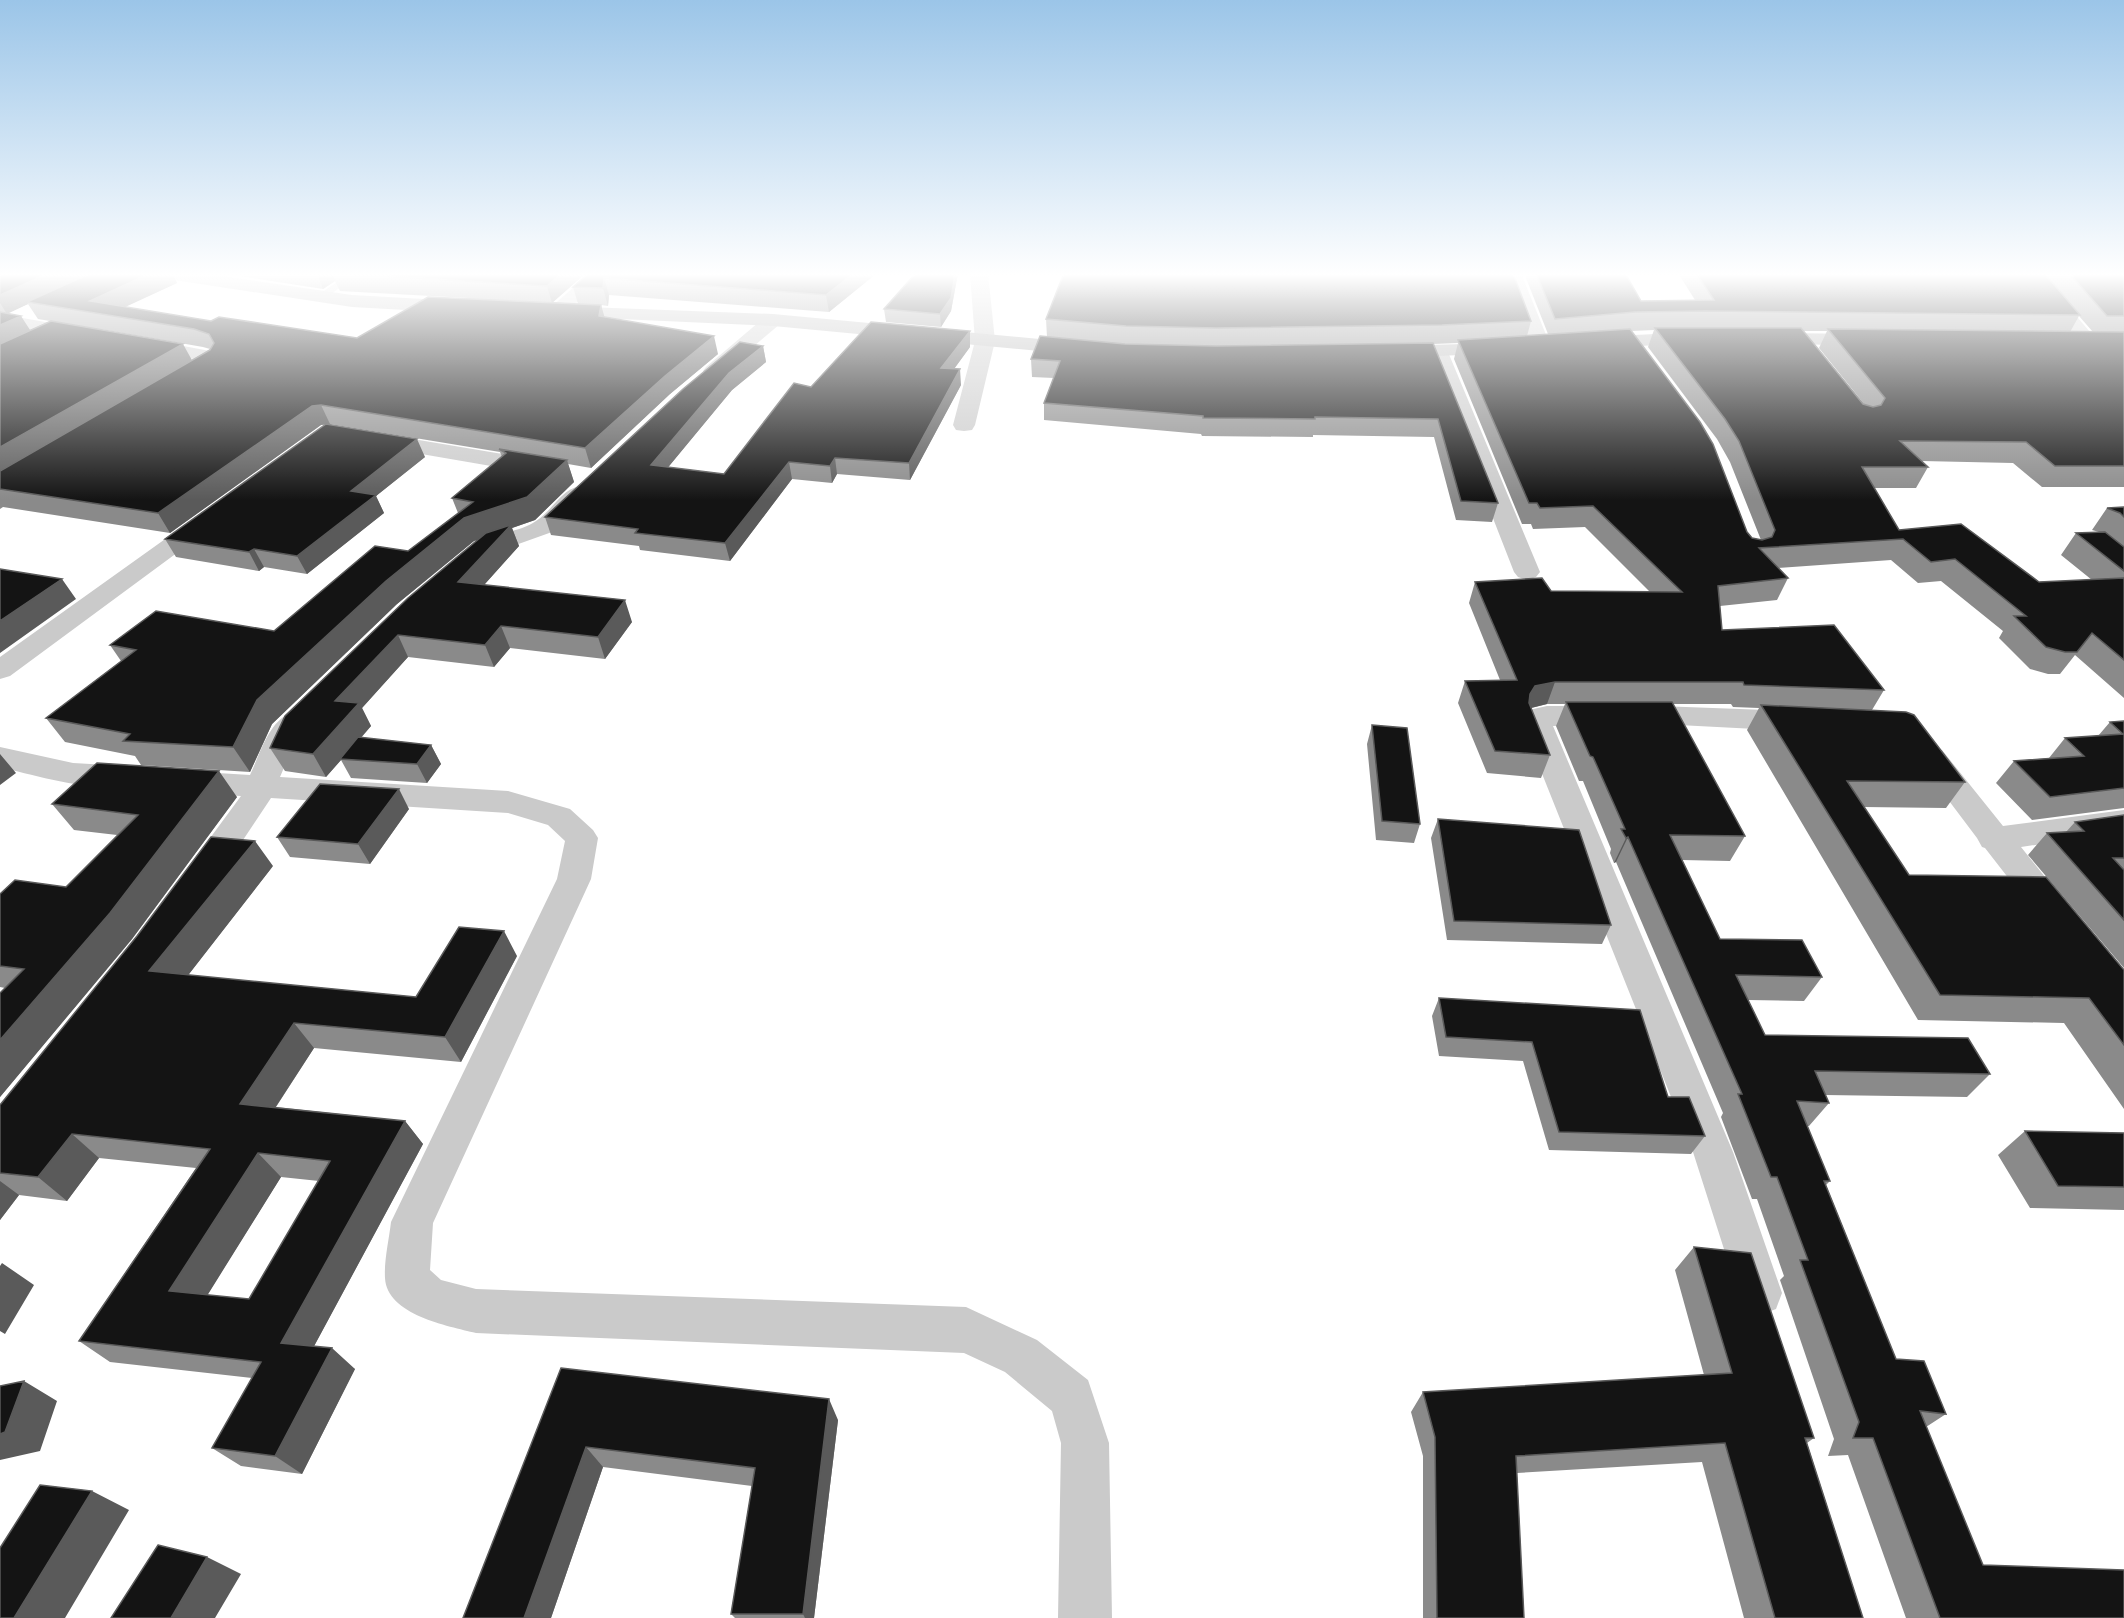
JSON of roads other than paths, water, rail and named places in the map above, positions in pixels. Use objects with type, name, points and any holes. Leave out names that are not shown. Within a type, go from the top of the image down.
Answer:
[{"type":"street","points":[[167,349],[203,355],[210,358],[211,362],[172,385]]},
{"type":"street","points":[[695,386],[739,349]]},
{"type":"street","points":[[963,425],[983,349]]},
{"type":"street","points":[[1073,349],[1102,351]]},
{"type":"street","points":[[1367,353],[1510,349]]},
{"type":"street","points":[[1636,349],[1643,358]]},
{"type":"street","points":[[1807,349],[1814,358]]},
{"type":"street","points":[[1438,352],[1527,572]]},
{"type":"street","points":[[353,436],[576,474],[544,527],[484,548],[458,570]]},
{"type":"street","points":[[0,670],[223,509]]},
{"type":"street","points":[[186,895],[253,804],[284,733],[317,701]]},
{"type":"street","points":[[1768,1318],[1713,1152],[1538,726],[1539,717],[1547,714],[1659,715],[1823,722]]},
{"type":"street","points":[[1914,734],[2073,935]]},
{"type":"street","points":[[0,758],[73,773],[508,802],[559,817],[582,838],[574,879],[412,1222],[407,1280],[430,1299],[476,1311],[966,1330],[1021,1356],[1071,1397],[1085,1443],[1085,1618]]},
{"type":"street","points":[[1994,838],[2124,821]]}]
